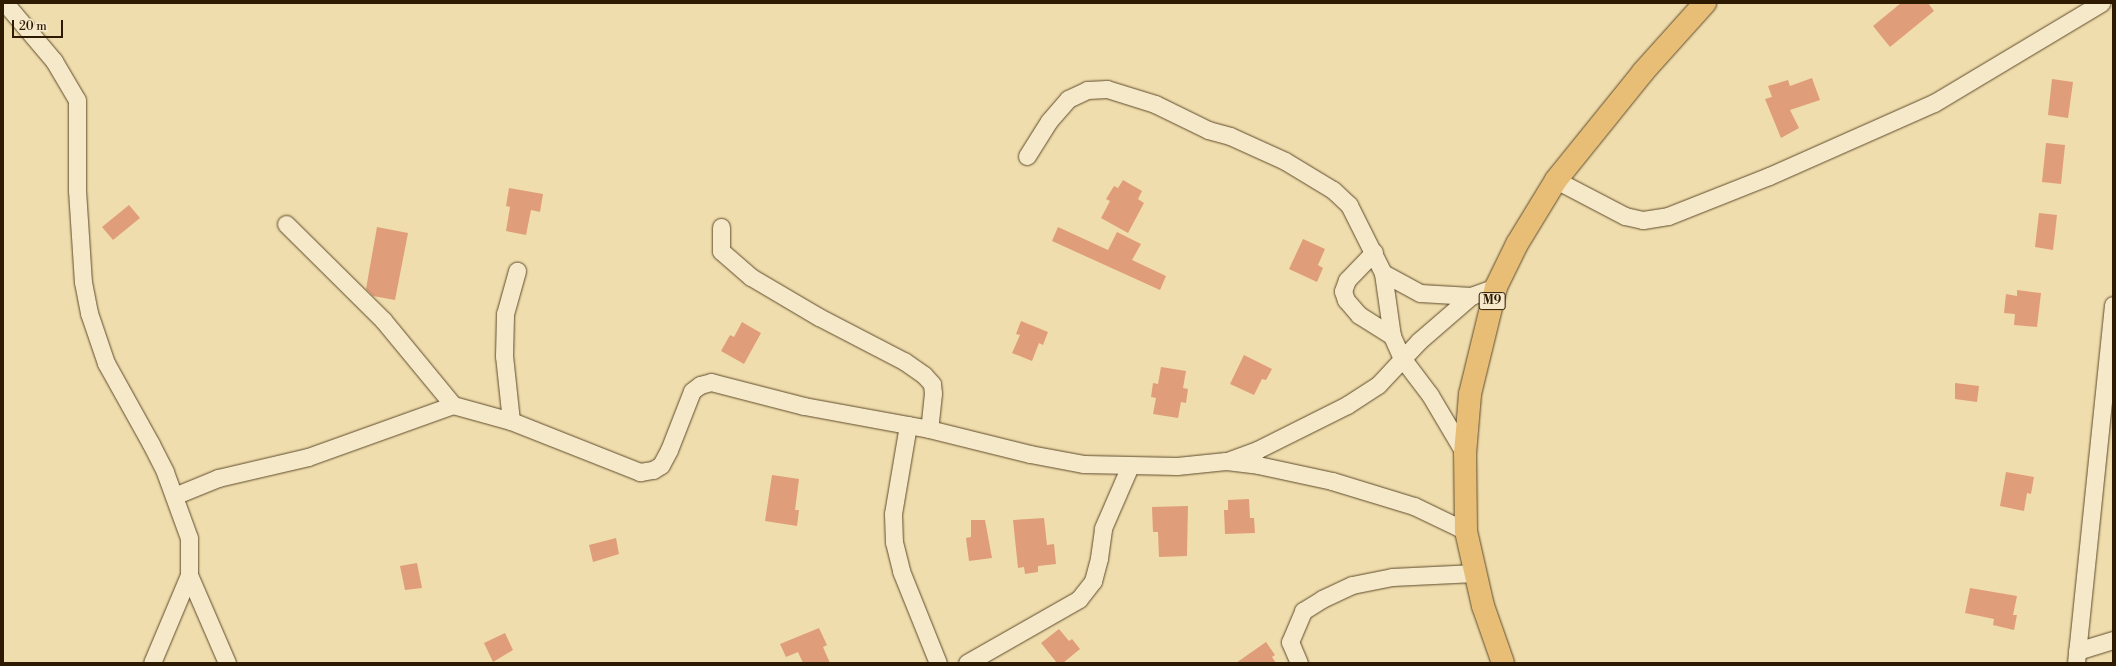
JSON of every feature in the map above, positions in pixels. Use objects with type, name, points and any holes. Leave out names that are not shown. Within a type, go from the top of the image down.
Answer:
[{"type":"main road","name":"M9","points":[[1503,663],[1489,627],[1466,531],[1464,454],[1470,394],[1496,287],[1517,244],[1556,180],[1638,78],[1706,3]]},
{"type":"street","points":[[5,3],[54,61],[77,100],[76,190],[83,282],[89,313],[106,363],[151,444],[174,496],[189,538],[190,575],[227,663]]},
{"type":"street","points":[[1556,180],[1625,216],[1643,220],[1668,216],[1769,176],[1934,103],[2101,3]]},
{"type":"street","points":[[1027,156],[1049,121],[1068,99],[1087,90],[1107,89],[1155,104],[1208,130],[1230,136],[1285,161],[1333,190],[1349,205],[1374,252],[1383,273],[1392,336],[1402,358],[1430,395],[1464,454]]},
{"type":"street","points":[[286,224],[383,320],[453,405],[511,421],[640,472],[653,470],[661,465],[692,392],[700,385],[711,382],[811,407],[929,429],[1030,454],[1084,464],[1130,466],[1226,461],[1258,465],[1332,481],[1414,506],[1466,531]]},
{"type":"street","points":[[721,228],[721,251],[751,277],[819,317],[904,361],[924,375],[932,384],[933,393],[929,429]]},
{"type":"street","points":[[1374,252],[1351,275],[1343,291],[1346,300],[1359,315],[1392,336]]},
{"type":"street","points":[[511,421],[504,356],[505,314],[517,272]]},
{"type":"street","points":[[1383,273],[1420,294],[1471,296],[1496,287]]},
{"type":"street","points":[[1226,461],[1257,450],[1347,405],[1378,385],[1402,358],[1471,296]]},
{"type":"street","points":[[2076,657],[2113,305]]},
{"type":"street","points":[[174,496],[218,478],[308,457],[453,405]]},
{"type":"street","points":[[908,425],[893,514],[894,542],[900,571],[938,663]]},
{"type":"street","points":[[967,663],[1080,599],[1093,581],[1100,558],[1103,528],[1130,466]]},
{"type":"street","points":[[1299,663],[1290,642],[1302,611],[1322,599],[1352,585],[1392,577],[1475,573]]},
{"type":"street","points":[[152,663],[190,575]]},
{"type":"street","points":[[2076,657],[2113,640]]},
{"type":"building","points":[[1901,3],[1928,3],[1934,11],[1890,47],[1873,26]]},
{"type":"building","points":[[1812,78],[1820,100],[1790,110],[1799,128],[1781,138],[1765,99],[1772,97],[1768,86],[1788,80],[1790,86]]},
{"type":"building","points":[[2052,79],[2073,82],[2068,118],[2048,115]]},
{"type":"building","points":[[2046,143],[2065,145],[2061,184],[2042,182]]},
{"type":"building","points":[[1123,180],[1142,191],[1138,199],[1144,203],[1128,233],[1101,218],[1110,201],[1106,199],[1114,186],[1118,188]]},
{"type":"building","points":[[509,188],[543,194],[540,212],[531,210],[526,235],[506,231],[510,207],[506,206]]},
{"type":"building","points":[[129,205],[140,218],[113,240],[102,227]]},
{"type":"building","points":[[2039,213],[2057,215],[2053,250],[2035,247]]},
{"type":"building","points":[[377,227],[408,233],[395,300],[373,296],[366,289]]},
{"type":"building","points":[[1058,227],[1108,250],[1117,232],[1141,244],[1132,260],[1166,276],[1160,290],[1052,241]]},
{"type":"building","points":[[1303,239],[1325,249],[1318,265],[1323,268],[1317,282],[1289,269]]},
{"type":"building","points":[[2017,290],[2041,293],[2037,327],[2014,325],[2015,314],[2004,313],[2006,294],[2017,296]]},
{"type":"building","points":[[1021,321],[1048,332],[1043,345],[1039,343],[1032,361],[1012,353],[1020,335],[1016,334]]},
{"type":"building","points":[[742,322],[761,333],[744,364],[721,351],[730,335],[734,337]]},
{"type":"building","points":[[1244,355],[1272,369],[1266,380],[1262,379],[1254,395],[1230,384]]},
{"type":"building","points":[[1161,367],[1186,371],[1183,388],[1188,389],[1186,403],[1181,402],[1178,418],[1153,414],[1156,398],[1151,397],[1153,383],[1158,384]]},
{"type":"building","points":[[1955,383],[1979,386],[1977,402],[1955,399]]},
{"type":"building","points":[[2006,472],[2034,477],[2031,494],[2027,493],[2024,511],[2000,506]]},
{"type":"building","points":[[772,475],[799,479],[795,510],[799,510],[797,526],[765,521]]},
{"type":"building","points":[[1249,499],[1250,518],[1254,518],[1255,533],[1225,534],[1224,510],[1228,510],[1228,500]]},
{"type":"building","points":[[1188,506],[1187,556],[1159,557],[1158,532],[1153,532],[1152,507]]},
{"type":"building","points":[[1044,518],[1047,545],[1054,544],[1056,564],[1038,566],[1038,572],[1025,574],[1024,567],[1018,568],[1013,520]]},
{"type":"building","points":[[971,520],[985,520],[992,558],[969,561],[966,538],[971,537]]},
{"type":"building","points":[[616,538],[619,554],[593,562],[589,545]]},
{"type":"building","points":[[417,563],[422,588],[405,590],[400,566]]},
{"type":"building","points":[[1970,588],[2017,596],[2013,615],[2017,615],[2014,630],[1993,625],[1994,619],[1965,613]]},
{"type":"building","points":[[819,628],[827,645],[823,647],[830,663],[803,663],[798,652],[786,657],[780,644]]},
{"type":"building","points":[[1059,629],[1069,641],[1072,639],[1080,649],[1063,663],[1057,663],[1041,643]]},
{"type":"building","points":[[505,633],[513,650],[493,662],[484,643]]},
{"type":"building","points":[[1266,642],[1275,655],[1272,657],[1276,663],[1236,663]]}]
